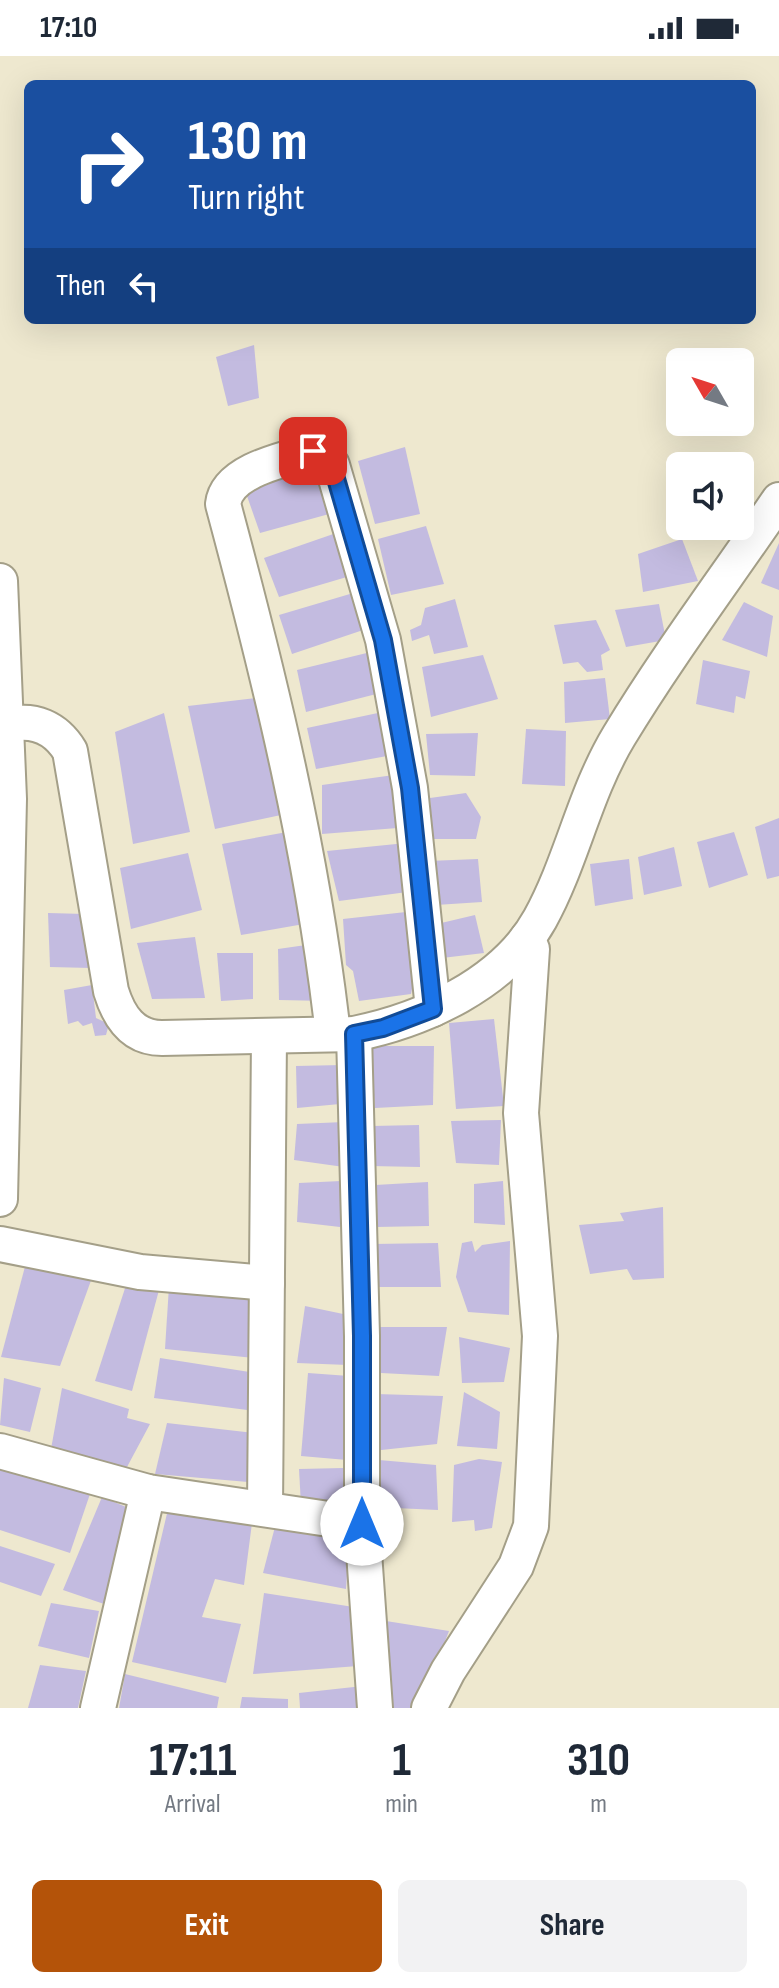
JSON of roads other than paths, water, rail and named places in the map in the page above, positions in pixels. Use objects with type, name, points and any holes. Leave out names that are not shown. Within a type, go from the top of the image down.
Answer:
[{"type":"street","points":[[375,1708],[362,1524],[362,1336],[343,1034],[276,711],[223,504],[228,490],[240,478],[313,451],[323,453],[332,465],[383,640],[410,788],[433,1009]]},
{"type":"street","points":[[7,725],[26,722],[43,726],[58,735],[70,751],[108,981],[118,1010],[129,1026],[152,1038],[343,1034],[383,1028],[433,1009],[494,971],[527,939],[549,899],[588,796],[618,738],[779,500]]},
{"type":"street","points":[[0,1199],[9,815],[1,596]]},
{"type":"street","points":[[429,1708],[453,1661],[516,1566],[526,1546],[534,1505],[540,1336],[521,1113],[532,949],[527,939]]},
{"type":"street","points":[[265,1509],[269,1036]]},
{"type":"street","points":[[0,1244],[140,1272],[267,1283]]},
{"type":"street","points":[[0,1451],[148,1492],[362,1524]]},
{"type":"street","points":[[98,1708],[148,1492]]}]
